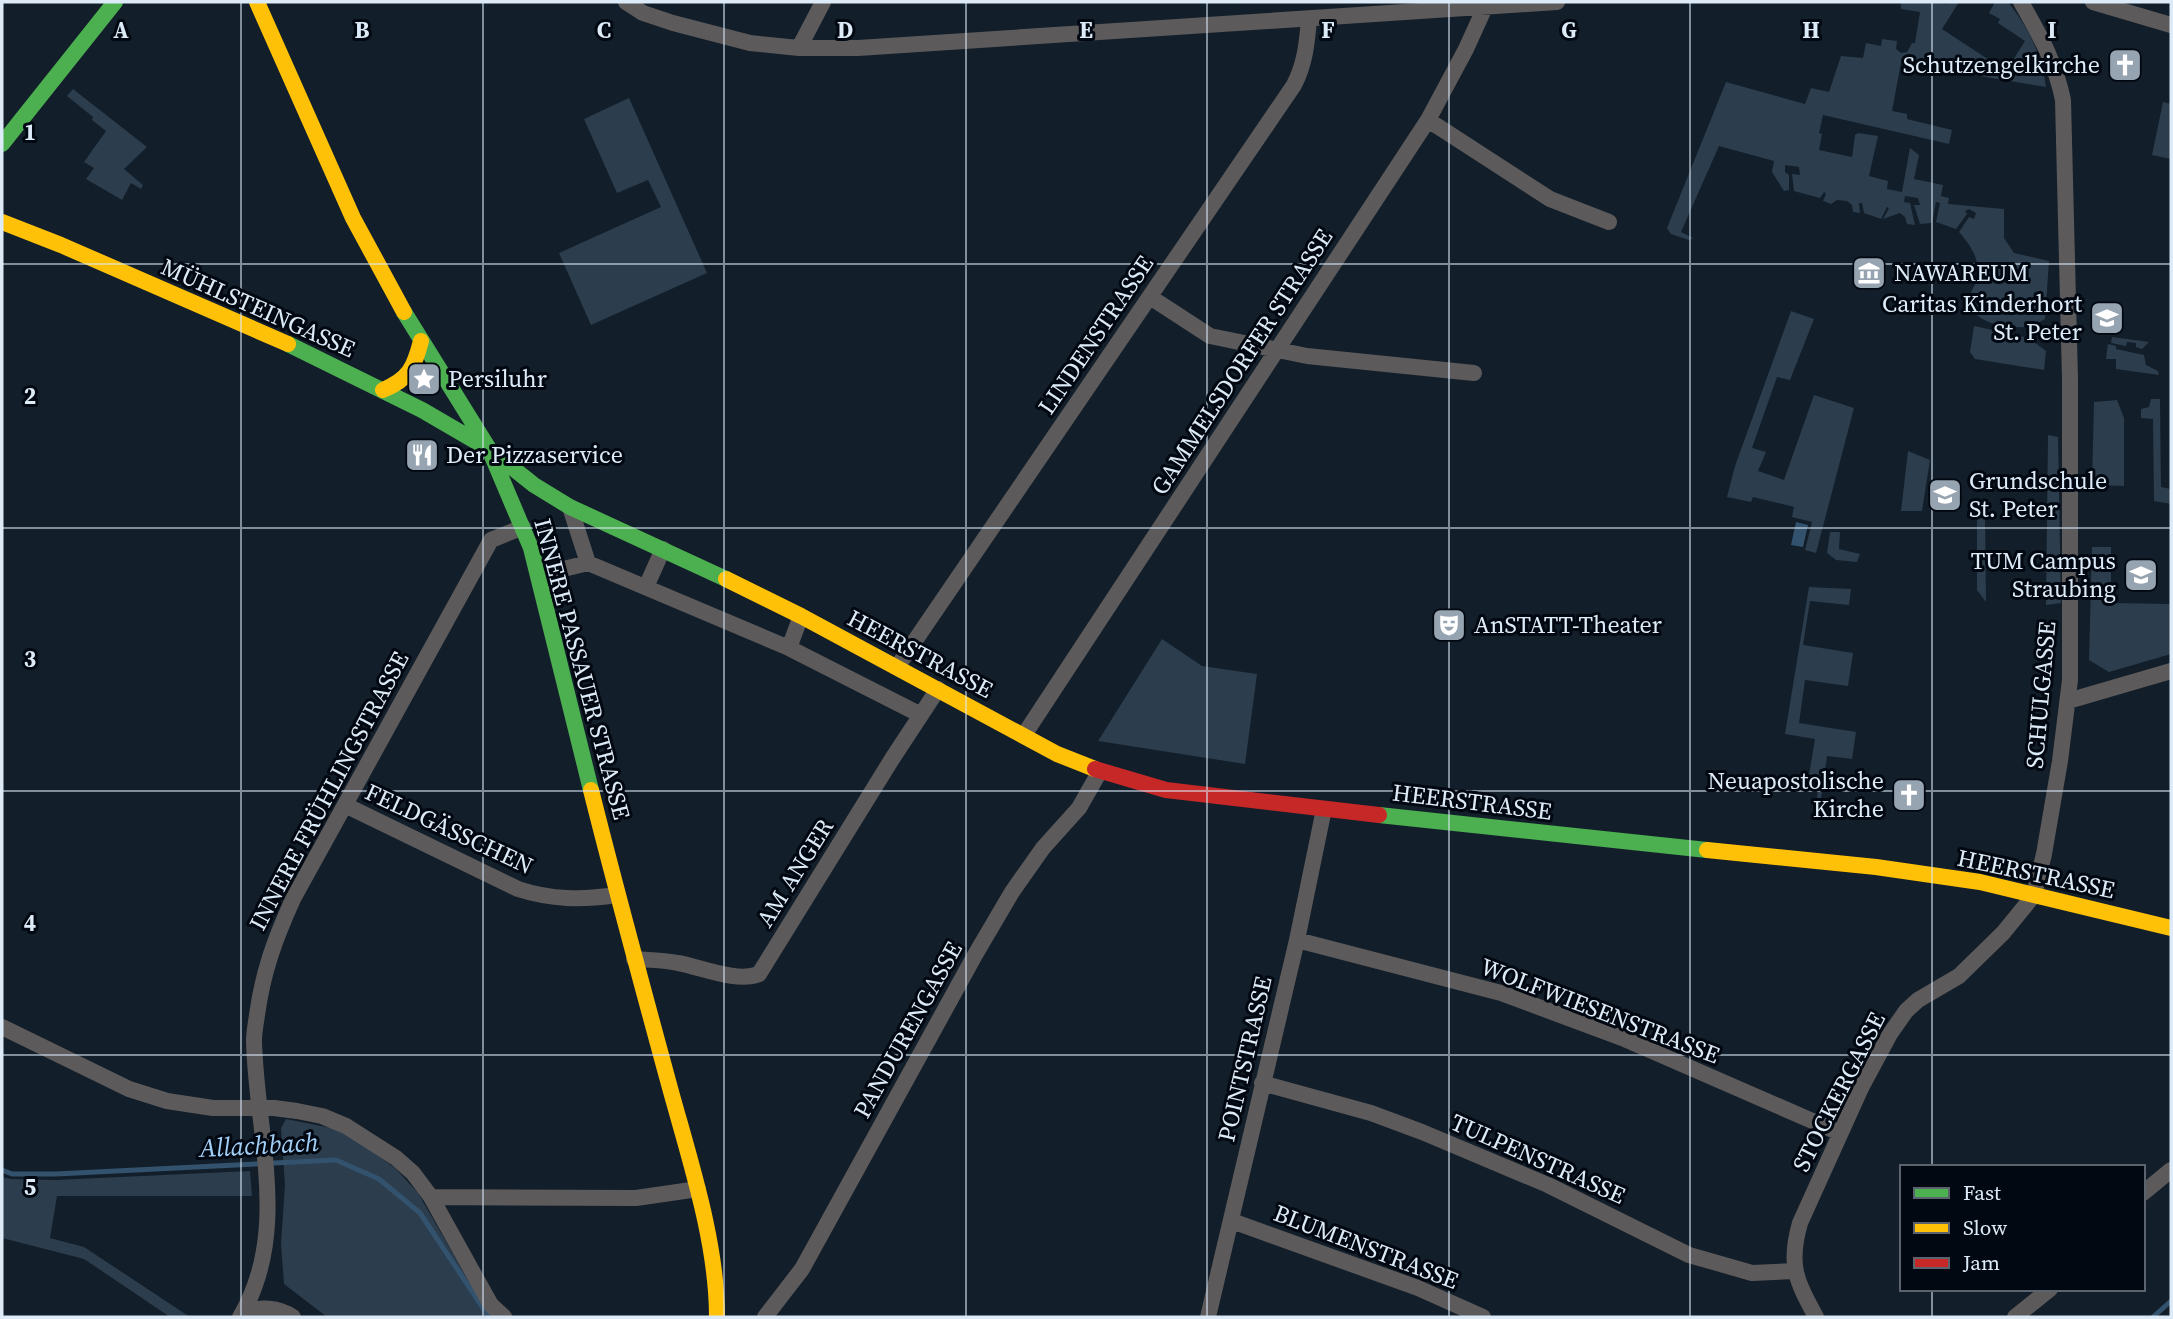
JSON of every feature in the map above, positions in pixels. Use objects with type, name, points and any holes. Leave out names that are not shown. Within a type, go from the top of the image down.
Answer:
[{"type":"street","points":[[2,144],[115,2]]},
{"type":"street","name":"INNERE PASSAUER STRASSE","points":[[257,2],[353,218],[392,292],[489,449],[523,527],[539,576],[617,895],[698,1189],[712,1262],[718,1317]]},
{"type":"street","points":[[626,2],[643,13],[673,23],[750,43],[799,48],[858,48],[1310,19],[1486,4],[1557,2]]},
{"type":"street","points":[[799,48],[823,2]]},
{"type":"street","name":"SCHULGASSE","points":[[2021,2],[2045,46],[2057,74],[2063,100],[2070,380],[2071,634],[2068,701],[2044,855],[2034,895]]},
{"type":"street","points":[[2093,2],[2171,25]]},
{"type":"street","name":"GAMMELSDORFER STRASSE","points":[[1024,736],[1428,120],[1466,49],[1486,4]]},
{"type":"street","name":"LINDENSTRASSE","points":[[897,667],[1294,85],[1305,57],[1310,19]]},
{"type":"street","points":[[1428,120],[1550,199],[1609,222]]},
{"type":"street","name":"MÜHLSTEINGASSE","points":[[2,222],[308,353],[422,410],[489,449]]},
{"type":"street","points":[[1150,297],[1210,335],[1307,356],[1474,373]]},
{"type":"street","points":[[383,390],[400,383],[408,375],[417,360],[421,341]]},
{"type":"street","name":"HEERSTRASSE","points":[[489,449],[534,485],[570,507],[801,616],[1057,754],[1100,771],[1166,790],[1876,867],[1980,882],[2171,928]]},
{"type":"street","points":[[570,507],[588,563]]},
{"type":"street","name":"INNERE FRÜHLINGSTRASSE","points":[[242,1314],[263,1259],[269,1209],[254,1038],[261,986],[274,942],[293,899],[491,540],[523,527]]},
{"type":"street","points":[[646,587],[663,549]]},
{"type":"street","points":[[539,576],[588,563],[789,648],[921,715]]},
{"type":"street","points":[[789,648],[801,616]]},
{"type":"street","points":[[2068,701],[2171,671]]},
{"type":"street","name":"AM ANGER","points":[[634,959],[676,962],[751,978],[759,974],[939,690]]},
{"type":"street","name":"PANDURENGASSE","points":[[765,1317],[802,1269],[1012,892],[1043,848],[1079,808],[1100,771]]},
{"type":"street","name":"FELDGÄSSCHEN","points":[[345,805],[537,895],[570,899],[617,895]]},
{"type":"street","name":"POINTSTRASSE","points":[[1208,1317],[1297,940],[1324,809]]},
{"type":"street","name":"STOCKERGASSE","points":[[1816,1317],[1794,1270],[1794,1244],[1800,1223],[1878,1054],[1906,1011],[1970,968],[2034,895]]},
{"type":"street","name":"WOLFWIESENSTRASSE","points":[[1297,940],[1501,993],[1622,1038],[1840,1133]]},
{"type":"street","points":[[2,1027],[85,1069],[167,1101],[213,1108],[297,1111],[322,1116],[346,1126],[396,1158],[413,1173],[431,1197],[491,1305],[505,1317]]},
{"type":"street","name":"TULPENSTRASSE","points":[[1262,1083],[1371,1113],[1433,1136],[1548,1185],[1689,1255],[1752,1273],[1794,1270]]},
{"type":"street","points":[[2145,1191],[2171,1170]]},
{"type":"street","points":[[431,1197],[636,1198],[698,1189]]},
{"type":"street","name":"BLUMENSTRASSE","points":[[1232,1221],[1418,1288],[1483,1317]]},
{"type":"street","points":[[2015,1317],[2048,1291]]},
{"type":"street","points":[[242,1314],[258,1308],[271,1308],[293,1317]]},
{"type":"shaded area","points":[[1901,2],[1959,2],[1942,29],[2006,71],[2025,41],[1998,23],[2000,19],[1989,13],[1995,2],[2008,2],[2033,42],[2046,87],[1901,63],[1892,111],[1907,114],[1907,119],[1952,130],[1949,144],[1823,115],[1819,150],[1852,157],[1855,135],[1858,133],[1878,136],[1869,176],[1888,181],[1887,189],[1902,192],[1910,148],[1919,155],[1914,179],[1943,185],[1941,196],[1949,198],[1948,204],[2004,209],[2004,238],[2014,253],[2049,261],[2045,319],[2028,327],[1992,323],[1984,320],[1972,309],[1970,297],[1978,267],[1971,248],[1959,232],[1969,217],[1974,219],[1976,213],[1969,209],[1965,211],[1967,214],[1956,229],[1936,222],[1940,203],[1936,202],[1932,223],[1920,224],[1914,205],[1920,205],[1918,198],[1905,196],[1904,202],[1910,203],[1915,225],[1907,224],[1900,213],[1883,219],[1889,208],[1887,207],[1881,219],[1864,213],[1862,203],[1859,203],[1860,213],[1853,212],[1852,205],[1847,201],[1837,200],[1831,204],[1823,201],[1826,194],[1824,192],[1820,198],[1794,191],[1792,174],[1800,175],[1799,167],[1785,165],[1785,172],[1789,175],[1789,190],[1784,191],[1772,172],[1774,161],[1719,146],[1681,232],[1693,238],[1689,240],[1671,234],[1667,228],[1726,82],[1805,104],[1811,88],[1829,92],[1841,56],[1863,58],[1866,43],[1881,46],[1882,39],[1897,41],[1896,49],[1901,53],[1907,52],[1912,43],[1915,43],[1920,12],[1901,9]]},
{"type":"shaded area","points":[[73,89],[147,147],[124,169],[143,185],[141,189],[131,183],[122,200],[86,179],[94,168],[84,162],[106,131],[67,96]]},
{"type":"shaded area","points":[[629,98],[707,273],[591,325],[559,253],[661,207],[648,180],[617,193],[584,119]]},
{"type":"shaded area","points":[[2163,102],[2171,104],[2171,159],[2152,155]]},
{"type":"shaded area","points":[[1791,311],[1814,319],[1790,380],[1777,377],[1752,448],[1766,452],[1758,471],[1784,480],[1814,395],[1854,408],[1816,553],[1805,550],[1812,522],[1792,517],[1794,507],[1753,497],[1751,502],[1727,497],[1735,466]]},
{"type":"shaded area","points":[[1974,326],[2029,338],[2046,351],[2044,370],[1975,359],[1970,352]]},
{"type":"shaded area","points":[[2112,337],[2149,342],[2142,349],[2136,347],[2136,343],[2127,342],[2126,346],[2111,343]]},
{"type":"shaded area","points":[[2108,344],[2116,346],[2116,349],[2144,355],[2146,365],[2158,371],[2159,375],[2116,369],[2116,359],[2106,359]]},
{"type":"shaded area","points":[[2151,399],[2160,399],[2161,487],[2171,489],[2171,504],[2154,501],[2153,419],[2141,418],[2141,409],[2149,407]]},
{"type":"shaded area","points":[[2117,400],[2124,418],[2124,486],[2092,485],[2094,402]]},
{"type":"shaded area","points":[[2048,435],[2058,437],[2061,603],[2046,605]]},
{"type":"shaded area","points":[[1908,451],[1930,460],[1922,511],[1901,511]]},
{"type":"shaded area","points":[[1985,514],[1986,602],[1977,590],[1977,515]]},
{"type":"shaded area","points":[[1796,522],[1808,525],[1803,547],[1791,545]]},
{"type":"shaded area","points":[[1830,532],[1840,532],[1839,549],[1860,554],[1857,562],[1836,560],[1827,553]]},
{"type":"shaded area","points":[[2092,547],[2111,547],[2111,603],[2171,604],[2171,654],[2109,672],[2089,660]]},
{"type":"shaded area","points":[[1809,587],[1851,589],[1849,605],[1810,601],[1803,645],[1853,653],[1848,686],[1805,680],[1799,723],[1856,732],[1852,759],[1827,756],[1821,799],[1817,798],[1818,789],[1814,787],[1817,776],[1809,775],[1815,739],[1785,734]]},
{"type":"shaded area","points":[[1162,639],[1202,666],[1257,674],[1245,764],[1098,741]]},
{"type":"shaded area","points":[[286,1119],[336,1129],[396,1169],[418,1193],[473,1288],[495,1317],[327,1317],[284,1284],[281,1244],[285,1185],[281,1128]]},
{"type":"shaded area","points":[[250,1171],[252,1196],[57,1196],[50,1238],[84,1247],[190,1317],[170,1317],[84,1259],[2,1238],[2,1177],[55,1180]]},
{"type":"waterway","name":"Allachbach","points":[[2,1170],[12,1174],[56,1174],[336,1160],[379,1179],[420,1213],[489,1317]]},
{"type":"waterway","name":"Allachbach","points":[[2153,1317],[2171,1301]]},
{"type":"traffic: fast","points":[[2,144],[115,2]]},
{"type":"traffic: fast","points":[[404,312],[489,449],[531,548],[591,790]]},
{"type":"traffic: fast","points":[[288,344],[422,410],[489,449],[534,485],[570,507],[726,579]]},
{"type":"traffic: fast","points":[[1379,815],[1707,850]]},
{"type":"traffic: slow","points":[[257,2],[353,218],[404,312]]},
{"type":"traffic: slow","points":[[2,222],[288,344]]},
{"type":"traffic: slow","points":[[383,390],[409,372],[421,341]]},
{"type":"traffic: slow","points":[[726,579],[801,616],[1057,754],[1095,769]]},
{"type":"traffic: slow","points":[[591,790],[701,1202],[712,1260],[717,1317]]},
{"type":"traffic: slow","points":[[1707,850],[1876,867],[1980,882],[2171,928]]},
{"type":"traffic: jam","points":[[1095,769],[1166,790],[1379,815]]},
{"type":"place","name":"Schutzengelkirche","points":[[2125,65]]},
{"type":"place","name":"NAWAREUM","points":[[1869,273]]},
{"type":"place","name":"Caritas Kinderhort St. Peter","points":[[2107,318]]},
{"type":"place","name":"Persiluhr","points":[[424,379]]},
{"type":"place","name":"Der Pizzaservice","points":[[422,455]]},
{"type":"place","name":"Grundschule St. Peter","points":[[1945,495]]},
{"type":"place","name":"TUM Campus Straubing","points":[[2141,575]]},
{"type":"place","name":"AnSTATT-Theater","points":[[1449,625]]},
{"type":"place","name":"Neuapostolische Kirche","points":[[1909,795]]}]
